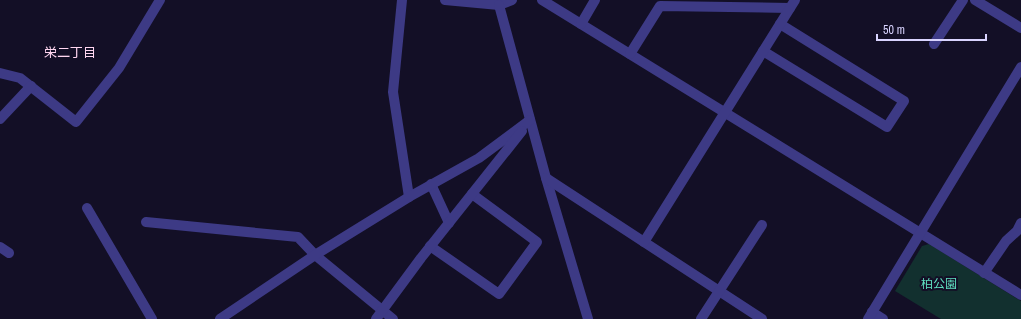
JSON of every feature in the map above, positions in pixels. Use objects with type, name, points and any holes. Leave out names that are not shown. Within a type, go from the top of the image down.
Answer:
[{"type":"street","points":[[0,73],[20,78],[76,122],[119,68],[160,0]]},
{"type":"street","points":[[402,0],[393,92],[409,197]]},
{"type":"street","points":[[445,0],[499,5],[512,0]]},
{"type":"street","points":[[542,0],[1021,295]]},
{"type":"street","points":[[581,24],[595,0]]},
{"type":"street","points":[[934,44],[963,0]]},
{"type":"street","points":[[975,0],[1021,28]]},
{"type":"street","points":[[630,54],[660,6],[792,4]]},
{"type":"street","points":[[644,242],[726,113],[792,4]]},
{"type":"street","points":[[499,5],[546,178],[588,319]]},
{"type":"street","points":[[763,51],[887,127],[904,101],[780,24]]},
{"type":"street","points":[[883,319],[870,316],[1021,67]]},
{"type":"street","points":[[0,119],[31,86]]},
{"type":"street","points":[[220,319],[315,255],[409,197],[479,158],[530,120]]},
{"type":"street","points":[[379,315],[430,246],[530,120]]},
{"type":"street","points":[[546,178],[762,319]]},
{"type":"street","points":[[431,184],[448,223]]},
{"type":"street","points":[[430,246],[499,294],[537,242],[472,194]]},
{"type":"street","points":[[87,208],[152,319]]},
{"type":"street","points":[[146,222],[298,237],[379,315],[393,319]]},
{"type":"street","points":[[984,273],[1006,241],[1017,231],[1021,224]]},
{"type":"street","points":[[701,319],[762,225]]},
{"type":"street","points":[[0,247],[9,253]]},
{"type":"green space","name":"柏公園","points":[[929,244],[1021,301],[1021,319],[941,319],[895,291],[922,246]]},
{"type":"district","name":"栄二丁目","points":[[70,52]]}]
